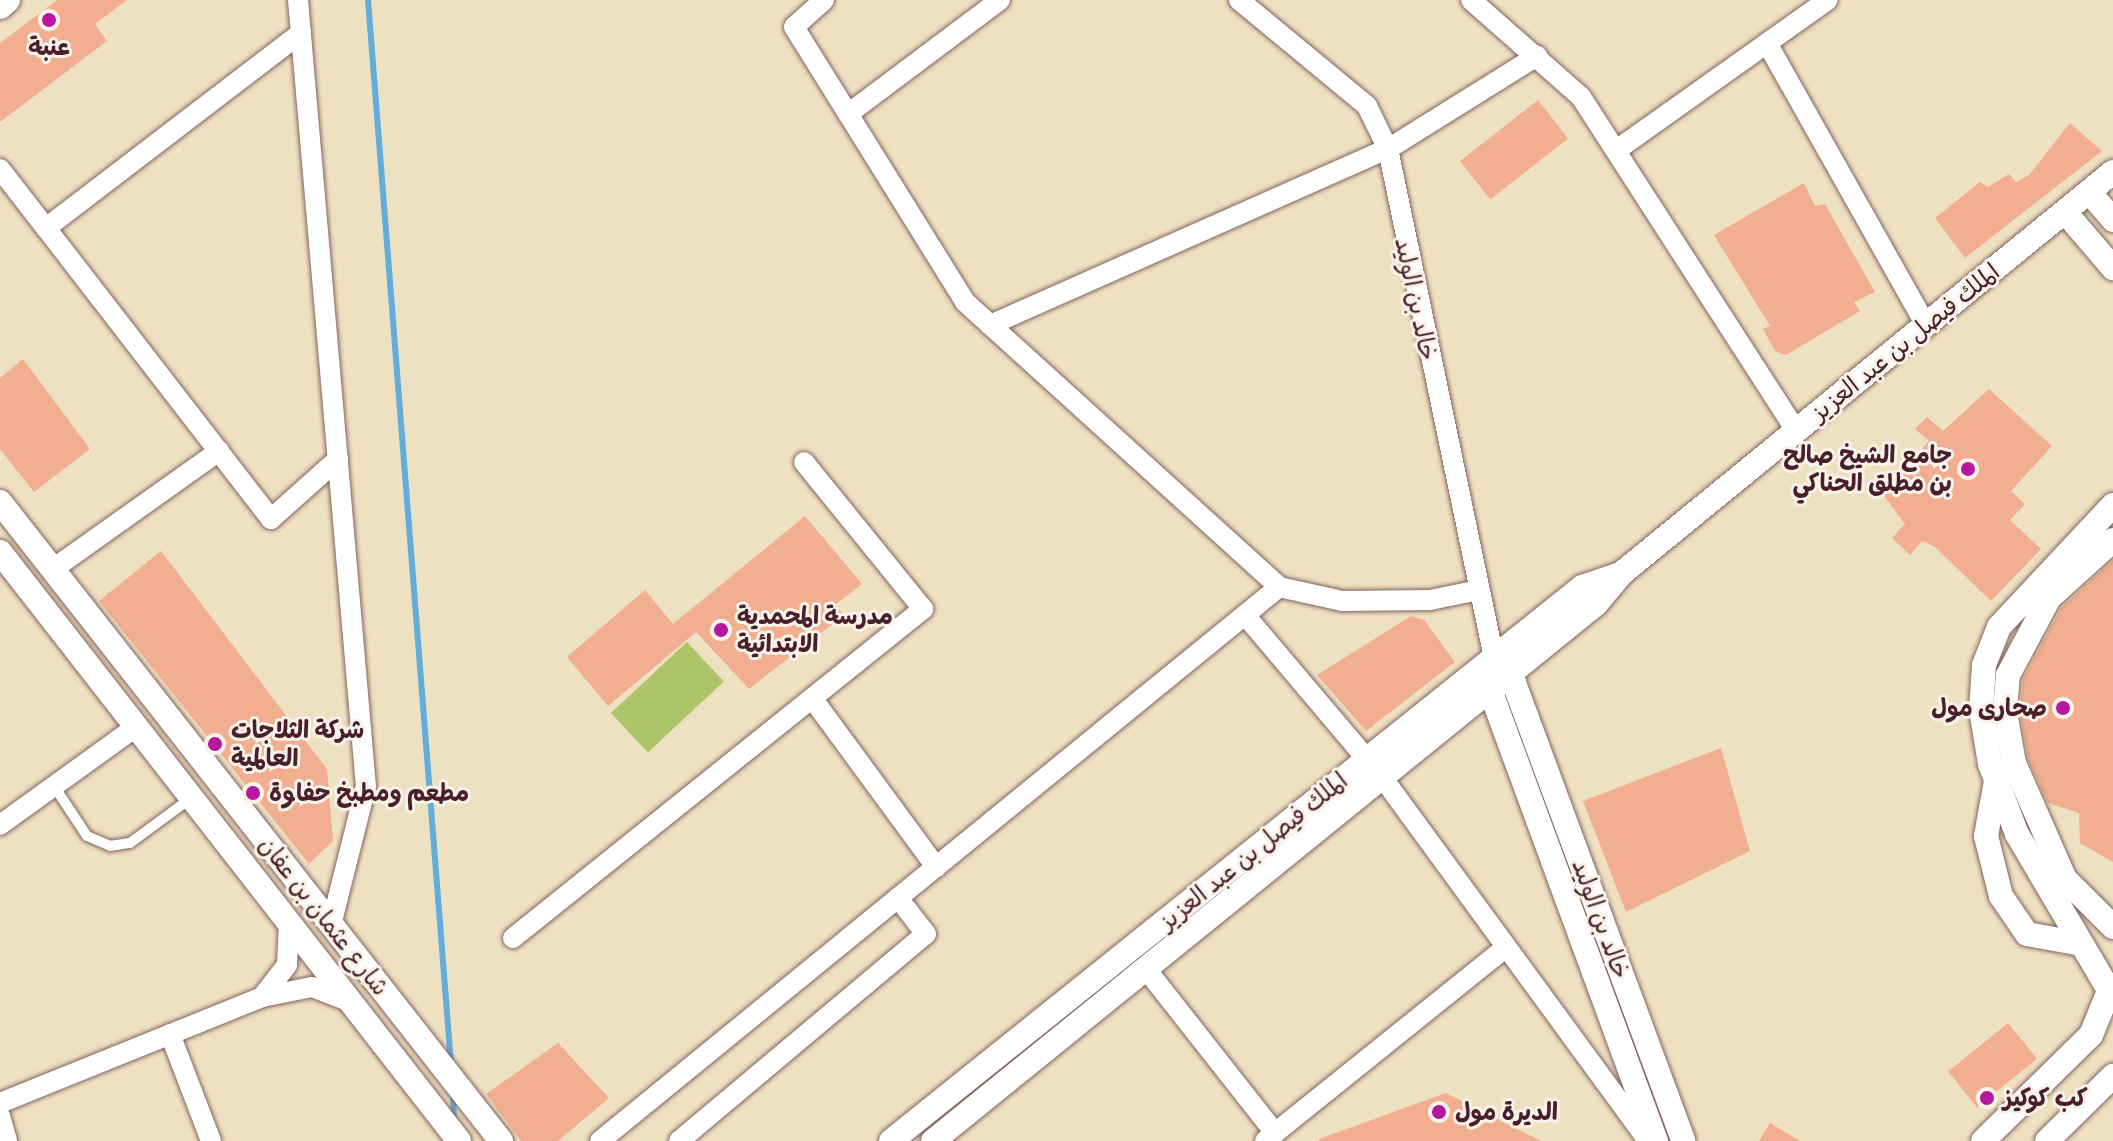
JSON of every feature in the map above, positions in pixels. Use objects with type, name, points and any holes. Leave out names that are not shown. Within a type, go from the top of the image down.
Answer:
[{"type":"main road","points":[[0,6],[7,0]]},
{"type":"street","points":[[298,0],[366,786],[331,925]]},
{"type":"street","points":[[824,0],[794,27],[965,302],[1279,587],[1342,601],[1430,600],[1479,590]]},
{"type":"street","points":[[848,114],[1000,0]]},
{"type":"street","name":"خالد بن الوليد","points":[[1239,0],[1367,106],[1388,149],[1498,673],[1656,1141]]},
{"type":"street","points":[[1471,0],[1581,97],[1618,149],[1796,431]]},
{"type":"street","points":[[1618,149],[1828,0]]},
{"type":"street","points":[[46,228],[301,33]]},
{"type":"street","points":[[1767,43],[1926,325]]},
{"type":"street","points":[[990,325],[1388,149],[1537,56]]},
{"type":"street","points":[[0,169],[271,519],[338,459]]},
{"type":"street","name":"الملك فيصل بن عبد العزيز","points":[[891,1141],[1498,673],[1596,604],[1622,573],[2113,172]]},
{"type":"street","points":[[2089,192],[2113,220]]},
{"type":"street","points":[[2065,212],[2113,268]]},
{"type":"street","points":[[53,569],[219,451]]},
{"type":"street","points":[[513,938],[923,609],[804,462]]},
{"type":"street","name":"شارع عثمان بن عفان","points":[[0,502],[501,1141]]},
{"type":"street","points":[[1983,1141],[2091,1035],[2112,986],[2076,943],[1996,781],[1981,710],[1984,665],[1999,627],[2113,505]]},
{"type":"street","points":[[2113,540],[2049,598],[2008,675],[2005,712],[2014,763],[2065,879],[2113,927]]},
{"type":"street","name":"شارع عثمان بن عفان","points":[[0,552],[459,1141]]},
{"type":"street","points":[[600,1141],[1279,587]]},
{"type":"street","points":[[1245,615],[1375,768],[1648,1141]]},
{"type":"street","name":"خالد بن الوليد","points":[[1498,673],[1683,1141]]},
{"type":"street","points":[[812,698],[936,867]]},
{"type":"street","points":[[0,825],[136,727]]},
{"type":"street","name":"الملك فيصل بن عبد العزيز","points":[[933,1141],[1146,969],[1375,768]]},
{"type":"street","points":[[1996,781],[1986,836],[2001,896],[2027,934],[2076,943]]},
{"type":"street","points":[[679,1141],[926,934],[898,898]]},
{"type":"street","points":[[262,997],[287,965],[289,923]]},
{"type":"street","points":[[1146,969],[1279,1136],[1505,948]]},
{"type":"street","points":[[0,1103],[262,997],[312,987],[351,1002]]},
{"type":"street","points":[[170,1034],[211,1141]]},
{"type":"street","points":[[2050,1139],[2113,1076]]},
{"type":"street","points":[[0,1116],[7,1141]]},
{"type":"lane","points":[[54,786],[87,836],[110,846],[130,843],[191,798]]},
{"type":"green space","points":[[687,642],[724,681],[648,752],[611,713]]},
{"type":"building","points":[[57,0],[127,0],[95,24],[107,41],[0,122],[0,43]]},
{"type":"building","points":[[1538,100],[1568,139],[1490,200],[1460,161]]},
{"type":"building","points":[[2070,123],[2102,151],[1965,258],[1935,218],[1980,182],[1988,187],[2009,174],[2016,182],[2029,175]]},
{"type":"building","points":[[1804,183],[1815,206],[1825,204],[1875,292],[1854,302],[1860,311],[1786,355],[1775,351],[1763,329],[1770,326],[1714,235]]},
{"type":"building","points":[[23,359],[90,449],[34,492],[0,449],[0,378]]},
{"type":"building","name":"جامع الشيخ صالح بن مطلق الحناكي","points":[[1989,389],[2052,446],[2011,491],[2025,504],[2010,520],[2041,549],[1991,601],[1935,547],[1922,541],[1910,555],[1892,538],[1905,524],[1882,493],[1929,441],[1915,429],[1927,417],[1943,431]]},
{"type":"building","points":[[805,516],[862,584],[835,605],[844,615],[749,689],[696,632],[608,706],[567,657],[645,590],[673,624]]},
{"type":"building","points":[[161,551],[327,769],[333,841],[309,864],[99,601]]},
{"type":"building","name":"صحارى مول","points":[[2113,560],[2113,862],[2080,843],[2079,813],[2048,803],[2028,759],[2020,711],[2023,679],[2061,608]]},
{"type":"building","points":[[1411,616],[1424,620],[1455,662],[1366,731],[1317,675]]},
{"type":"building","points":[[1721,748],[1750,851],[1626,912],[1583,801]]},
{"type":"building","points":[[2008,1023],[2037,1059],[1977,1107],[1948,1071]]},
{"type":"building","points":[[558,1043],[609,1098],[558,1141],[521,1141],[486,1094]]},
{"type":"building","name":"الديرة مول","points":[[1446,1093],[1541,1141],[1319,1141],[1319,1139]]},
{"type":"building","points":[[1770,1123],[1800,1141],[1759,1141]]},
{"type":"waterway","points":[[368,0],[451,1064]]},
{"type":"waterway","points":[[453,1094],[454,1120]]},
{"type":"place","name":"عنبة","points":[[49,20]]},
{"type":"place","name":"جامع الشيخ صالح بن مطلق الحناكي","points":[[1968,469]]},
{"type":"place","name":"مدرسة المحمدية الابتدائية","points":[[721,630]]},
{"type":"place","name":"صحارى مول","points":[[2063,708]]},
{"type":"place","name":"شركة الثلاجات العالمية","points":[[215,744]]},
{"type":"place","name":"مطعم ومطبخ حفاوة","points":[[253,793]]},
{"type":"place","name":"كب كوكيز","points":[[1987,1098]]},
{"type":"place","name":"الديرة مول","points":[[1439,1112]]}]
